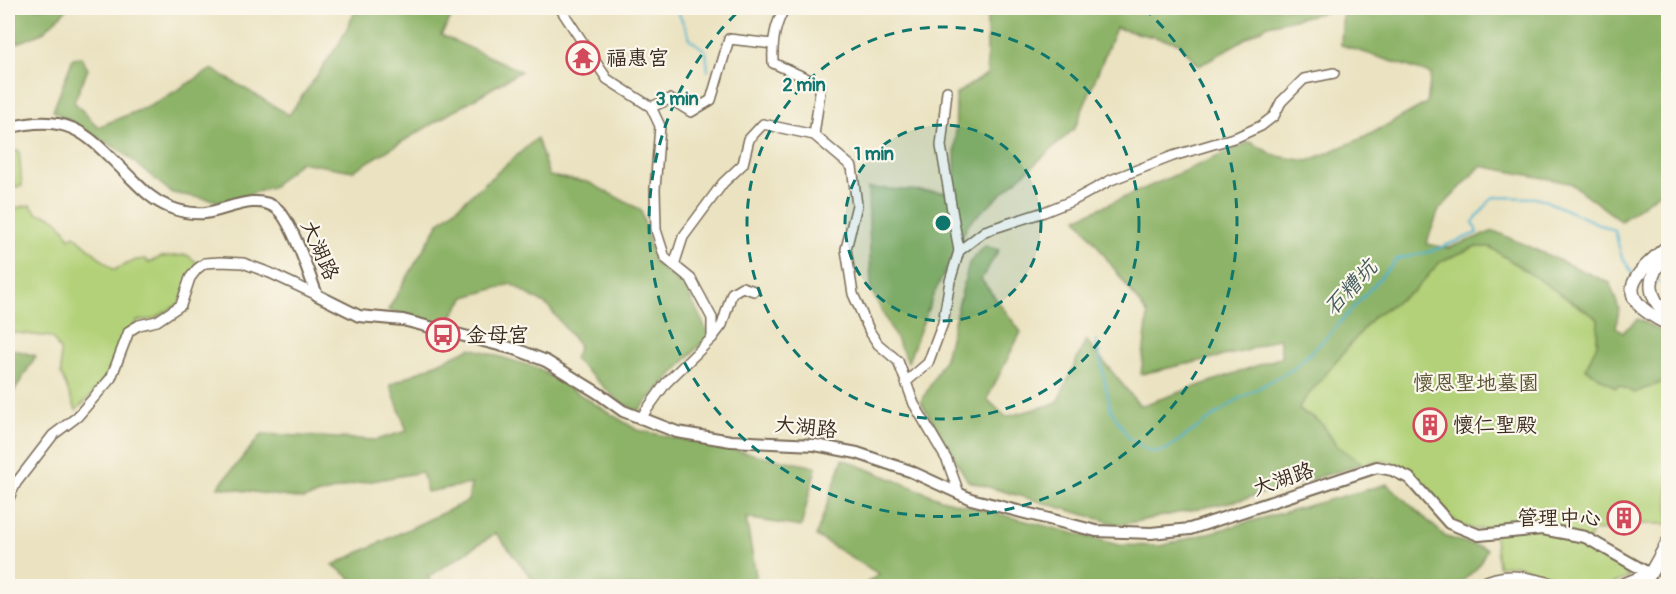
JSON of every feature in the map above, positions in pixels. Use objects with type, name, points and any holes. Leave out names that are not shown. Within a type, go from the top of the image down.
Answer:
[{"type":"main road","points":[[1668,246],[1637,274],[1632,286],[1635,299],[1643,309],[1668,324]]},
{"type":"main road","points":[[1668,254],[1658,264],[1651,287],[1654,300],[1668,315]]},
{"type":"main road","points":[[1620,586],[1649,580],[1668,542]]},
{"type":"main road","points":[[1479,586],[1492,580],[1518,576],[1558,586]]},
{"type":"street","points":[[560,8],[607,79],[651,107],[660,126],[655,189],[656,230],[665,258],[691,279],[712,318],[712,338]]},
{"type":"street","points":[[785,8],[777,20],[772,44],[773,63],[821,85],[814,135]]},
{"type":"street","points":[[651,107],[670,99],[691,112],[711,100],[729,39],[772,44]]},
{"type":"street","points":[[959,251],[985,231],[1044,212],[1074,200],[1111,180],[1173,156],[1237,137],[1261,126],[1274,116],[1281,102],[1304,79],[1334,73]]},
{"type":"street","points":[[906,382],[928,363],[944,323],[950,281],[959,251],[941,146],[947,91]]},
{"type":"street","name":"大湖路","points":[[8,128],[48,122],[70,126],[92,139],[150,197],[168,207],[187,213],[206,213],[243,203],[266,203],[278,209],[294,235],[317,295],[359,316],[403,320],[518,350],[546,361],[623,411],[677,432],[731,441],[815,445],[857,453],[910,471],[971,499],[1096,531],[1151,533],[1190,529],[1377,467],[1392,470],[1409,478],[1449,523],[1479,535],[1542,529],[1585,537],[1649,580]]},
{"type":"street","points":[[674,265],[683,237],[723,183],[743,164],[749,139],[763,124],[814,135],[852,167],[856,205],[846,249],[853,294],[878,345],[898,361],[914,404],[947,460],[959,493]]},
{"type":"street","points":[[8,500],[16,483],[53,435],[77,417],[111,378],[129,332],[139,325],[157,321],[181,305],[189,278],[205,263],[220,261],[243,263],[317,295]]},
{"type":"street","points":[[640,419],[666,383],[712,338],[722,325],[732,293],[742,287],[753,291]]},
{"type":"green space","points":[[8,8],[68,8],[42,33],[8,47]]},
{"type":"green space","points":[[357,8],[457,8],[441,35],[521,71],[353,171],[300,162],[272,187],[225,202],[172,193],[121,151],[53,111],[73,58],[81,57],[88,69],[74,102],[98,127],[154,104],[212,69],[289,115],[339,44]]},
{"type":"green space","points":[[987,8],[1343,8],[1268,25],[1199,66],[1179,43],[1116,28],[1075,128],[969,223],[933,296],[908,362],[871,290],[868,188],[946,192],[955,173],[956,94],[987,74]]},
{"type":"green space","points":[[1343,8],[1668,8],[1668,186],[1621,221],[1570,183],[1481,166],[1439,210],[1426,244],[1448,248],[1494,231],[1610,283],[1619,309],[1616,327],[1623,332],[1638,319],[1668,335],[1668,380],[1634,393],[1618,385],[1616,388],[1586,369],[1597,344],[1598,319],[1490,247],[1474,247],[1440,262],[1415,290],[1374,316],[1300,405],[1299,410],[1323,425],[1336,445],[1363,464],[1240,500],[1120,525],[968,481],[921,402],[945,358],[969,263],[985,246],[999,250],[981,279],[1021,332],[987,399],[1006,417],[1057,403],[1086,340],[1140,406],[1282,357],[1279,338],[1246,351],[1141,374],[1148,315],[1077,218],[1250,142],[1276,156],[1308,161],[1365,137],[1427,103],[1431,74],[1341,45]]},
{"type":"green space","points":[[537,138],[549,176],[588,182],[641,210],[654,262],[686,289],[709,335],[638,411],[620,402],[574,359],[579,346],[548,306],[511,284],[465,297],[444,327],[388,310],[439,223]]},
{"type":"green space","points":[[8,151],[19,151],[22,186],[12,187],[10,204],[16,208],[30,205],[38,214],[54,218],[70,238],[74,235],[114,270],[136,260],[146,259],[148,263],[161,257],[187,255],[199,264],[179,304],[154,319],[137,321],[104,380],[76,410],[61,374],[60,350],[52,337],[8,332]]},
{"type":"green space","name":"懷恩聖地墓園","points":[[1474,247],[1490,247],[1598,319],[1597,344],[1586,368],[1616,387],[1618,384],[1634,393],[1668,380],[1668,524],[1634,524],[1629,529],[1592,531],[1588,544],[1620,565],[1629,578],[1604,586],[1582,586],[1516,565],[1498,566],[1494,527],[1475,529],[1462,525],[1451,518],[1422,485],[1402,467],[1384,461],[1363,464],[1336,445],[1323,425],[1299,410],[1300,405],[1374,316],[1415,290],[1440,262]]},
{"type":"green space","points":[[8,348],[36,356],[8,401]]},
{"type":"green space","points":[[471,348],[537,368],[637,430],[816,467],[801,527],[746,518],[757,581],[748,586],[538,586],[496,533],[428,577],[434,586],[361,586],[333,565],[468,501],[471,484],[427,492],[422,472],[355,484],[303,499],[218,487],[262,434],[376,440],[407,431],[390,385]]},
{"type":"green space","points":[[843,459],[941,499],[1119,545],[1161,546],[1387,484],[1446,537],[1487,549],[1477,568],[1457,586],[862,586],[879,574],[816,536]]},
{"type":"waterway","points":[[678,8],[691,40],[706,51],[708,71]]},
{"type":"waterway","name":"石糟坑","points":[[1096,340],[1111,410],[1129,438],[1150,452],[1164,451],[1237,400],[1293,369],[1326,338],[1397,259],[1429,252],[1477,233],[1473,222],[1493,197],[1539,198],[1615,231],[1621,255],[1633,274]]},
{"type":"waterway","name":"石糟坑","points":[[1656,282],[1668,282]]},
{"type":"place","name":"福惠宮","points":[[583,58]]},
{"type":"place","name":"金母宮","points":[[443,335]]},
{"type":"place","name":"懷仁聖殿","points":[[1430,425]]},
{"type":"place","name":"管理中心","points":[[1624,518]]}]
